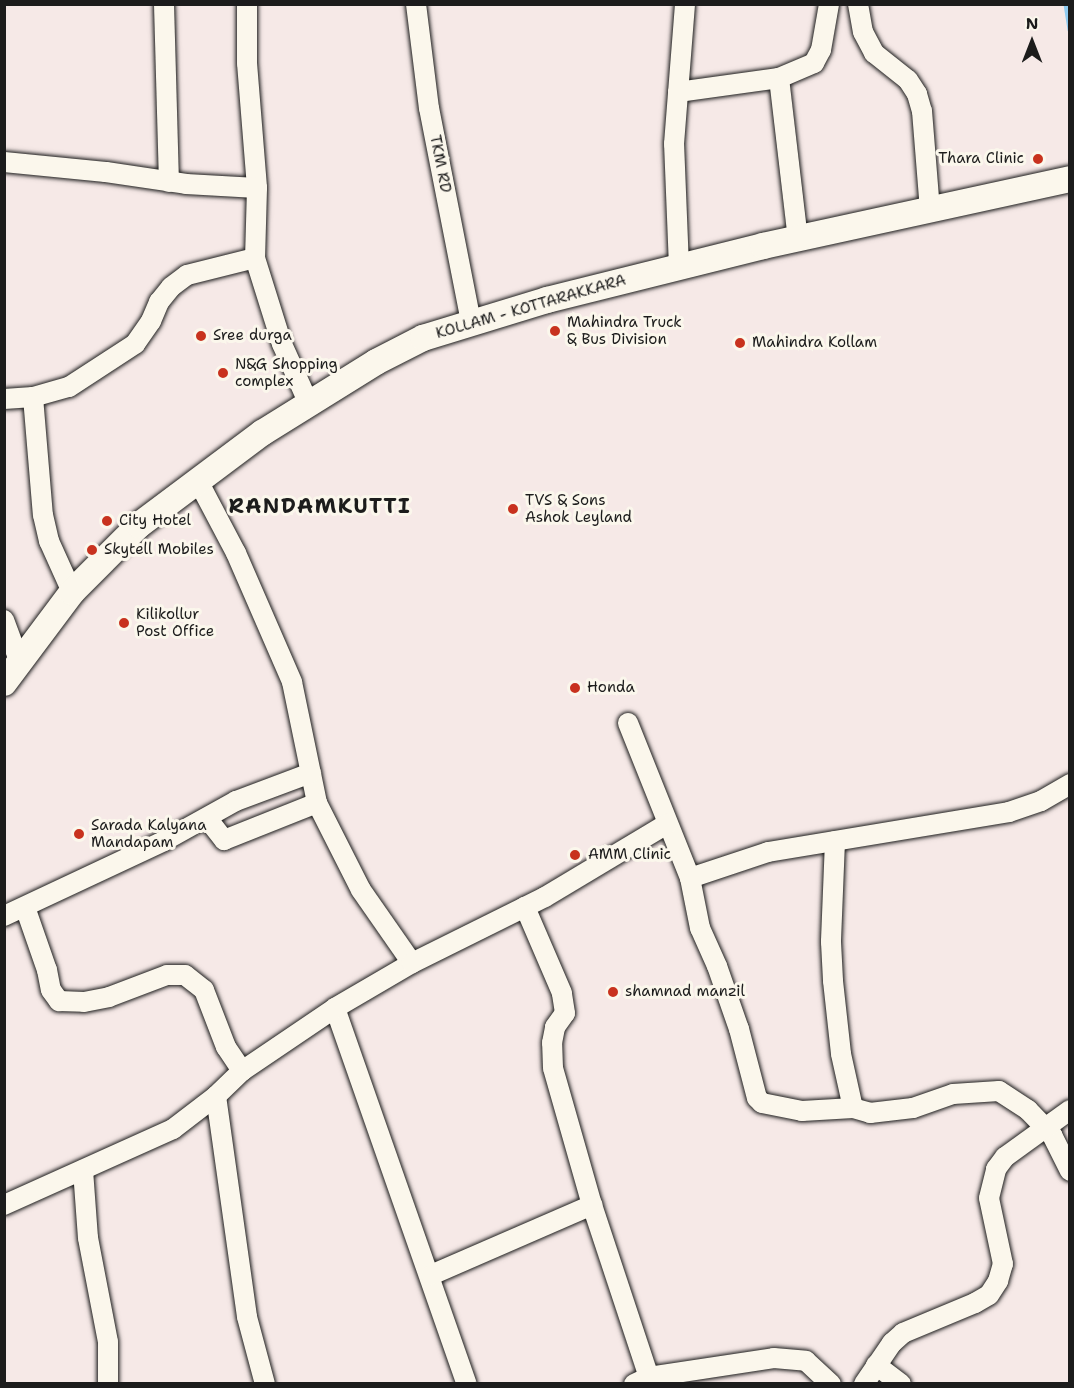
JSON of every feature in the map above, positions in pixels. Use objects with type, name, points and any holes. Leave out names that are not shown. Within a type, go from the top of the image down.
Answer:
[{"type":"main road","name":"KOLLAM - KOTTARAKKARA","points":[[12,673],[72,592],[139,525],[197,480],[309,404],[376,362],[423,338],[471,322],[679,267],[1070,180]]},
{"type":"street","points":[[164,4],[169,182]]},
{"type":"street","points":[[247,4],[248,63],[257,188],[255,258],[282,344],[309,404]]},
{"type":"street","name":"TKM RD","points":[[416,4],[429,108],[471,322]]},
{"type":"street","points":[[679,267],[674,144],[685,4]]},
{"type":"street","points":[[678,92],[779,78],[814,63],[821,50],[829,4]]},
{"type":"street","points":[[858,4],[863,32],[874,53],[908,80],[917,94],[922,111],[930,212]]},
{"type":"street","points":[[779,78],[798,240]]},
{"type":"street","points":[[4,162],[106,172],[169,182],[257,188]]},
{"type":"street","points":[[4,399],[33,397],[69,387],[135,344],[151,321],[159,302],[171,287],[187,275],[255,258]]},
{"type":"street","points":[[33,397],[43,515],[49,542],[72,592]]},
{"type":"street","points":[[197,480],[236,553],[292,682],[317,803],[361,890],[412,963]]},
{"type":"street","points":[[4,620],[12,673]]},
{"type":"street","points":[[628,723],[690,878],[700,928],[717,966],[739,1029],[757,1098],[772,1107],[802,1111],[853,1108],[870,1113],[913,1108],[953,1094],[999,1091],[1029,1110],[1052,1135],[1070,1171]]},
{"type":"street","points":[[4,916],[164,842],[236,801],[311,773]]},
{"type":"street","points":[[690,878],[768,852],[1009,812],[1041,801],[1070,784]]},
{"type":"street","points":[[210,822],[224,840],[317,803]]},
{"type":"street","points":[[4,1204],[173,1129],[216,1096],[242,1071],[335,1008],[412,963],[525,907],[667,824]]},
{"type":"street","points":[[835,841],[831,942],[833,981],[841,1053],[853,1108]]},
{"type":"street","points":[[25,907],[47,970],[51,990],[59,1001],[84,1002],[109,997],[167,975],[185,975],[204,990],[226,1047],[242,1071]]},
{"type":"street","points":[[525,907],[562,993],[565,1013],[555,1027],[552,1043],[553,1068],[642,1380],[774,1358],[806,1361],[831,1383]]},
{"type":"street","points":[[335,1008],[431,1275],[467,1383]]},
{"type":"street","points":[[216,1096],[247,1317],[265,1383]]},
{"type":"street","points":[[864,1383],[903,1333],[989,1295],[998,1281],[1003,1264],[989,1198],[996,1169],[1005,1157],[1070,1110]]},
{"type":"street","points":[[83,1170],[94,1275],[108,1342],[108,1383]]},
{"type":"street","points":[[431,1275],[592,1205]]},
{"type":"street","points":[[876,1365],[902,1383]]},
{"type":"waterway","points":[[1066,4],[1070,30]]},
{"type":"place","name":"Thara Clinic","points":[[1038,159]]},
{"type":"place","name":"Mahindra Truck & Bus Division","points":[[555,331]]},
{"type":"place","name":"Sree durga","points":[[201,336]]},
{"type":"place","name":"Mahindra Kollam","points":[[740,343]]},
{"type":"place","name":"N&G Shopping complex","points":[[223,373]]},
{"type":"place","name":"TVS & Sons Ashok Leyland","points":[[513,509]]},
{"type":"place","name":"City Hotel","points":[[107,521]]},
{"type":"place","name":"Skytell Mobiles","points":[[92,550]]},
{"type":"place","name":"Kilikollur Post Office","points":[[124,623]]},
{"type":"place","name":"Honda","points":[[575,688]]},
{"type":"place","name":"Sarada Kalyana Mandapam","points":[[79,834]]},
{"type":"place","name":"AMM Clinic","points":[[575,855]]},
{"type":"place","name":"shamnad manzil","points":[[613,992]]},
{"type":"district","name":"RANDAMKUTTI","points":[[320,506]]}]
